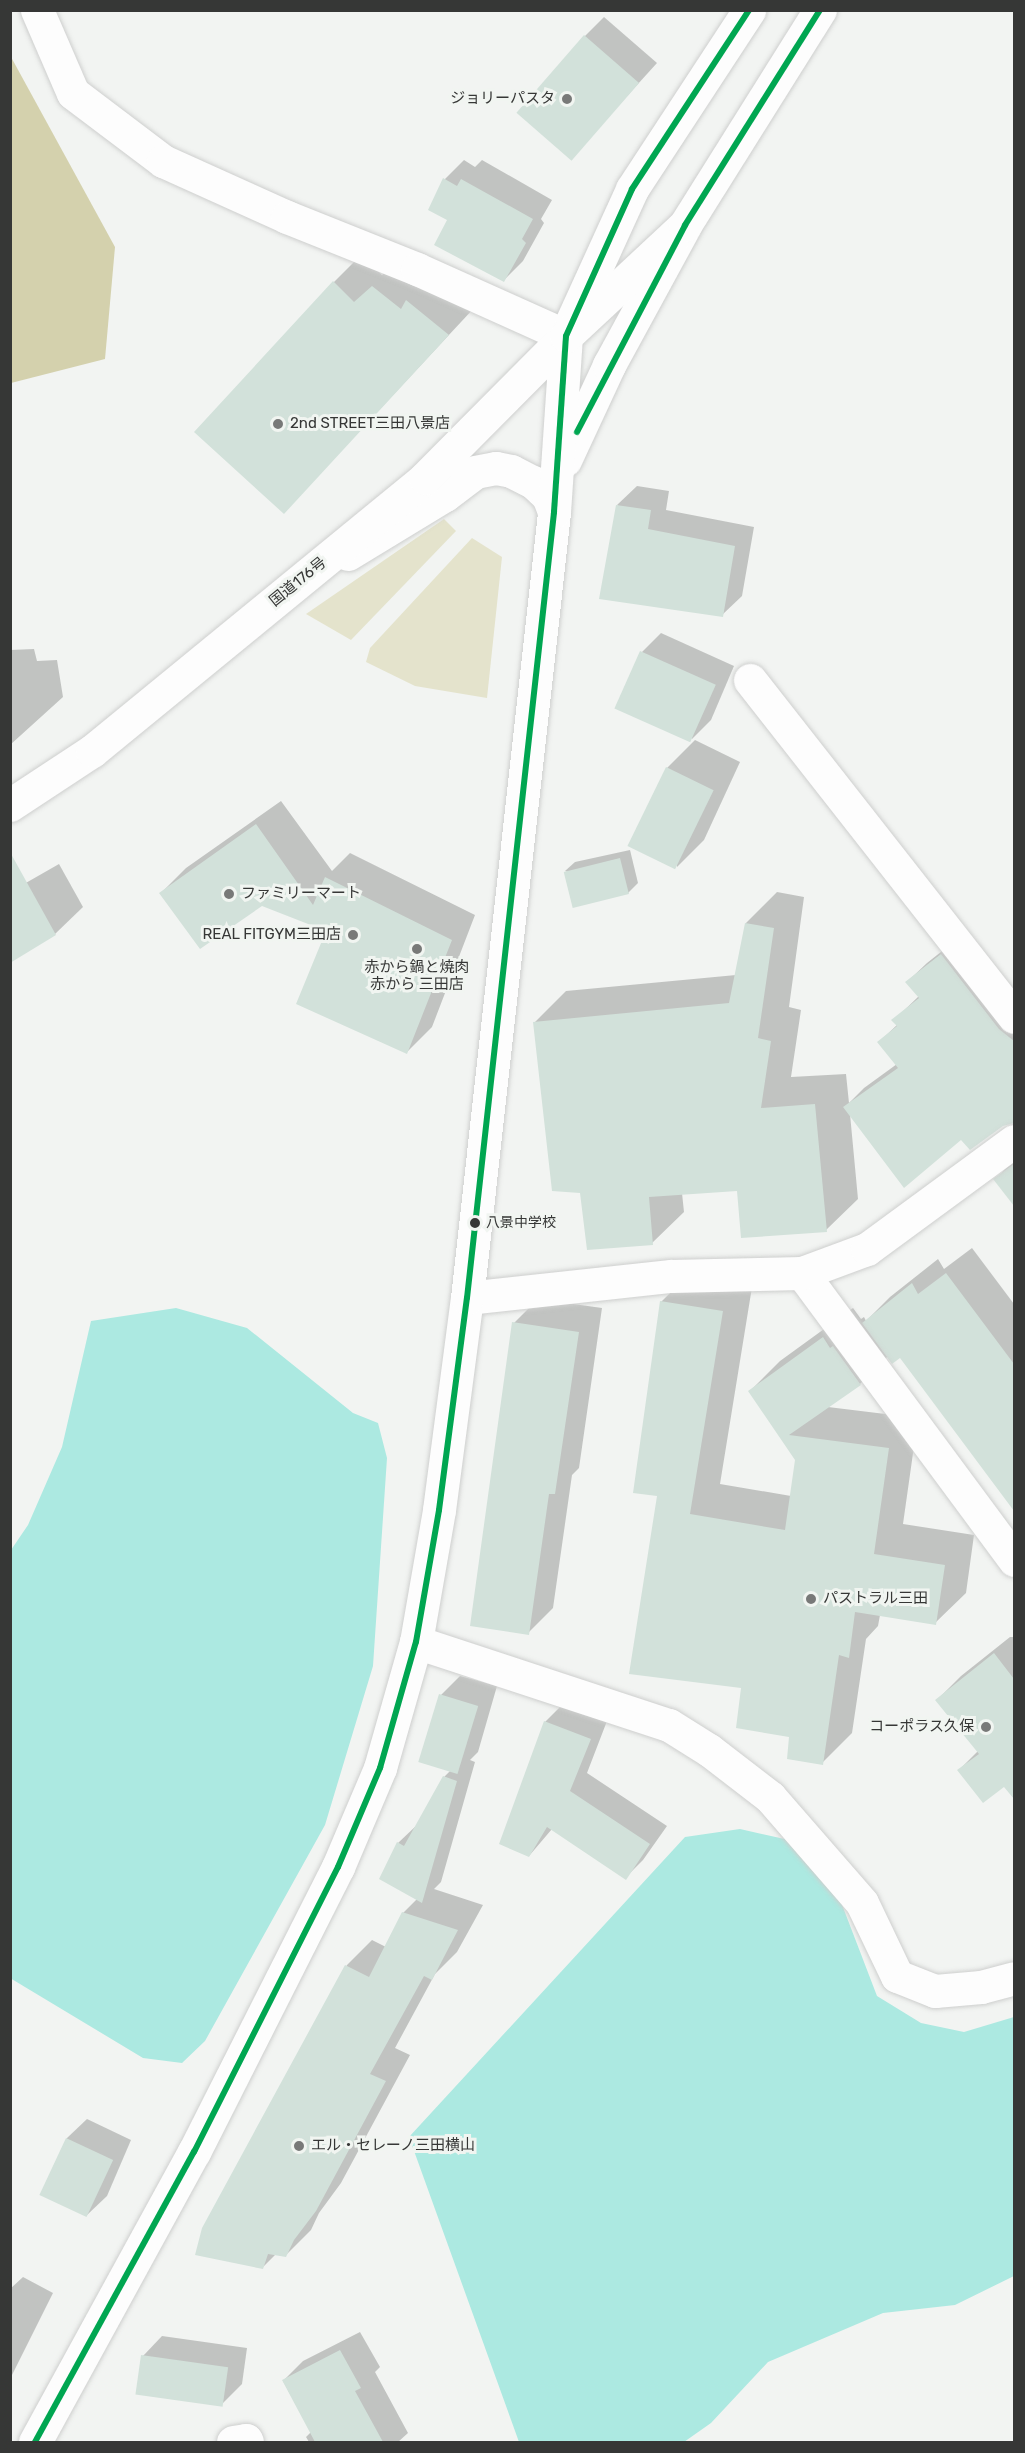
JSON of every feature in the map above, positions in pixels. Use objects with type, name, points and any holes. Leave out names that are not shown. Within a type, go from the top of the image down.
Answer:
[{"type":"main road","points":[[35,2442],[194,2152],[338,1867],[380,1768],[416,1642],[439,1510],[467,1298],[555,498],[566,336],[417,269],[287,217],[162,161],[73,93],[37,10]]},
{"type":"main road","name":"国道176号","points":[[566,336],[632,189],[749,10]]},
{"type":"main road","name":"国道176号","points":[[10,805],[92,751],[425,478],[566,336],[686,225],[820,10]]},
{"type":"main road","points":[[555,498],[571,444],[609,365],[686,225]]},
{"type":"main road","points":[[286,592],[445,495],[475,472],[496,468],[511,471],[532,482],[548,496],[555,498]]},
{"type":"main road","points":[[750,680],[1014,1017]]},
{"type":"main road","points":[[467,1298],[670,1276],[802,1272],[867,1249],[1014,1141]]},
{"type":"main road","points":[[802,1272],[1014,1560]]},
{"type":"main road","points":[[416,1642],[669,1725],[709,1750],[770,1797],[862,1903],[897,1976],[935,1991],[981,1988],[1014,1978]]},
{"type":"main road","points":[[233,2442],[246,2440],[247,2442]]},
{"type":"green space","points":[[444,519],[456,531],[351,640],[306,614]]},
{"type":"green space","points":[[472,538],[502,557],[487,698],[415,686],[366,662],[370,648]]},
{"type":"shaded area","points":[[11,57],[115,247],[105,359],[11,383]]},
{"type":"water","points":[[176,1308],[247,1328],[353,1413],[378,1423],[387,1458],[373,1666],[325,1825],[205,2041],[182,2063],[143,2058],[10,1978],[11,1550],[28,1525],[62,1447],[91,1321]]},
{"type":"water","points":[[740,1829],[789,1840],[841,1902],[877,1996],[921,2023],[964,2032],[1014,2017],[1014,2276],[955,2305],[883,2313],[768,2362],[711,2423],[684,2442],[519,2442],[409,2137],[685,1837]]},
{"type":"building","points":[[584,35],[639,83],[572,161],[516,113]]},
{"type":"building","points":[[443,178],[457,186],[461,179],[533,219],[522,239],[526,243],[504,282],[434,245],[447,220],[428,210]]},
{"type":"building","points":[[333,281],[354,302],[372,286],[401,309],[406,300],[449,335],[284,514],[194,432]]},
{"type":"building","points":[[616,505],[651,510],[648,529],[735,546],[723,617],[599,599]]},
{"type":"building","points":[[640,651],[716,685],[690,742],[614,709]]},
{"type":"building","points":[[666,767],[714,790],[675,869],[627,846]]},
{"type":"building","points":[[256,824],[313,905],[325,877],[452,940],[407,1054],[296,1004],[326,931],[262,906],[200,949],[159,893]]},
{"type":"building","points":[[10,852],[56,935],[10,963]]},
{"type":"building","points":[[620,858],[629,894],[573,908],[564,872]]},
{"type":"building","points":[[745,923],[774,928],[758,1038],[771,1041],[761,1108],[815,1104],[827,1232],[741,1238],[737,1191],[649,1197],[653,1245],[587,1250],[580,1193],[552,1191],[533,1022],[729,1003]]},
{"type":"building","points":[[941,954],[999,1029],[1014,1041],[1014,1123],[1003,1126],[970,1150],[961,1140],[904,1188],[843,1107],[898,1068],[877,1042],[897,1026],[891,1020],[919,998],[905,982]]},
{"type":"building","points":[[1014,1164],[1014,1206],[993,1179]]},
{"type":"building","points":[[946,1273],[1014,1364],[1014,1511],[900,1358],[892,1364],[862,1323],[912,1283],[918,1294]]},
{"type":"building","points":[[660,1301],[723,1311],[690,1514],[785,1530],[795,1460],[748,1391],[823,1337],[830,1348],[833,1346],[861,1385],[789,1435],[889,1448],[874,1554],[945,1565],[936,1625],[855,1612],[849,1658],[839,1655],[823,1765],[787,1759],[789,1737],[736,1728],[741,1688],[629,1674],[657,1496],[633,1493]]},
{"type":"building","points":[[512,1322],[579,1332],[555,1494],[549,1494],[529,1635],[470,1626]]},
{"type":"building","name":"コーポラス久保","points":[[994,1653],[1014,1679],[1014,1799],[1004,1787],[983,1803],[957,1770],[979,1754],[935,1700]]},
{"type":"building","points":[[439,1694],[478,1706],[457,1774],[418,1762]]},
{"type":"building","points":[[544,1721],[591,1739],[570,1791],[650,1844],[626,1880],[547,1827],[529,1857],[499,1844]]},
{"type":"building","points":[[443,1776],[457,1781],[422,1903],[379,1879],[397,1842],[404,1846]]},
{"type":"building","name":"エル・セレーノ三田横山","points":[[402,1912],[458,1930],[432,1980],[424,1976],[370,2074],[386,2081],[316,2211],[294,2240],[286,2257],[268,2254],[263,2269],[195,2255],[202,2228],[345,1965],[369,1977]]},
{"type":"building","points":[[66,2138],[113,2160],[87,2217],[39,2195]]},
{"type":"building","points":[[340,2350],[361,2388],[355,2391],[383,2442],[315,2442],[282,2380]]},
{"type":"building","points":[[141,2355],[228,2367],[223,2407],[135,2395]]},
{"type":"transit line","points":[[35,2442],[194,2152],[338,1867],[380,1768],[416,1642],[439,1510],[467,1298],[554,512],[566,336],[632,189],[749,10]]},
{"type":"transit line","points":[[577,432],[685,225],[820,10]]},
{"type":"place","name":"ジョリーパスタ","points":[[567,99]]},
{"type":"place","name":"2nd STREET三田八景店","points":[[278,424]]},
{"type":"place","name":"ファミリーマート","points":[[229,894]]},
{"type":"place","name":"REAL FITGYM三田店","points":[[353,935]]},
{"type":"place","name":"赤から鍋と焼肉 赤から 三田店","points":[[417,949]]},
{"type":"place","name":"八景中学校","points":[[475,1223]]},
{"type":"place","name":"パストラル三田","points":[[811,1599]]},
{"type":"place","name":"コーポラス久保","points":[[986,1727]]},
{"type":"place","name":"エル・セレーノ三田横山","points":[[299,2146]]}]
